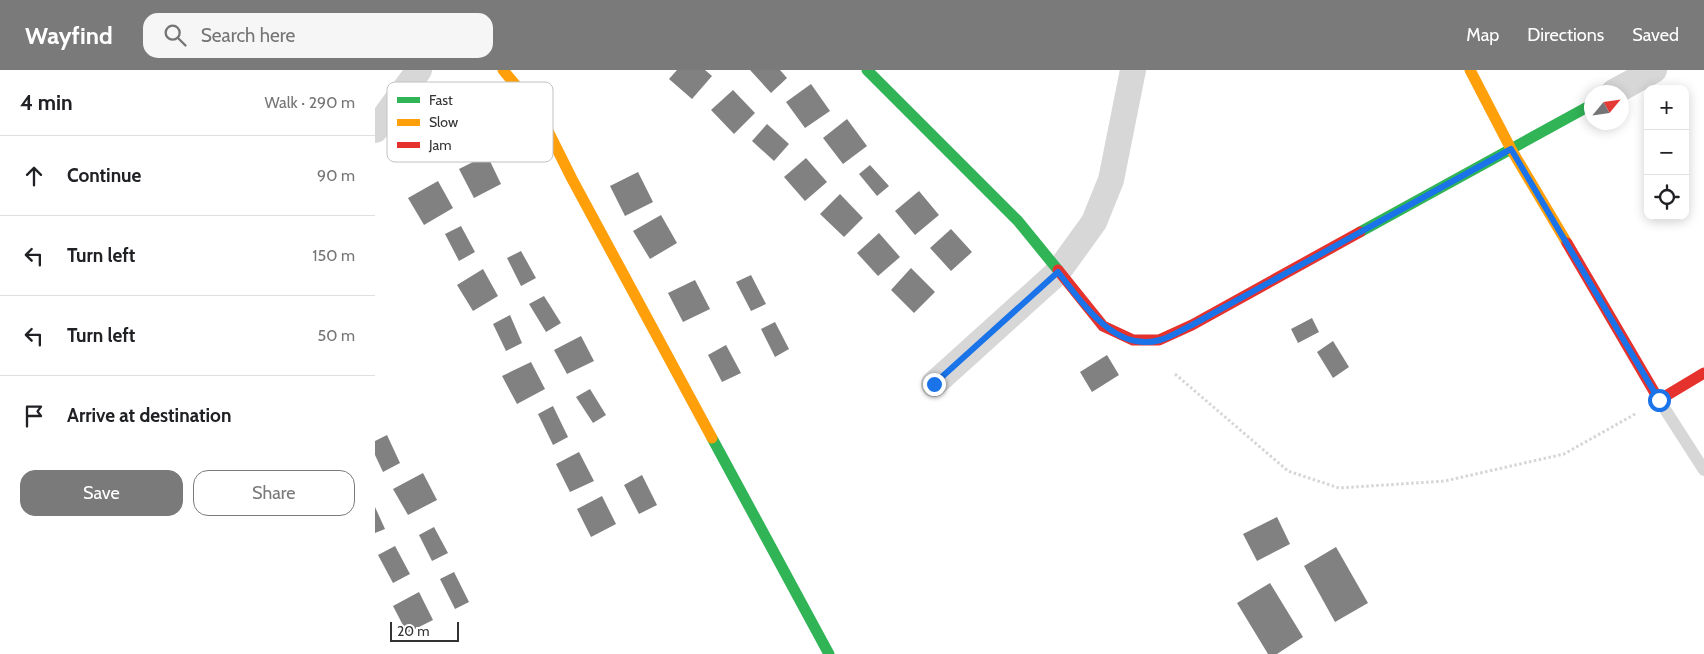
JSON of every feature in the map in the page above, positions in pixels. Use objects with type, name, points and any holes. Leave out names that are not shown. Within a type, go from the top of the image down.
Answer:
[{"type":"street","points":[[410,82],[419,70]]},
{"type":"street","points":[[503,70],[513,82]]},
{"type":"street","points":[[867,70],[1018,221],[1103,326],[1133,340],[1159,340],[1192,325],[1584,109]]},
{"type":"street","points":[[934,384],[1058,272],[1094,222],[1111,180],[1133,70]]},
{"type":"street","points":[[1470,70],[1511,149],[1659,400],[1704,373]]},
{"type":"street","points":[[1626,85],[1655,70]]},
{"type":"street","points":[[375,130],[387,114]]},
{"type":"street","points":[[553,141],[829,654]]},
{"type":"lane","points":[[1659,400],[1704,470]]},
{"type":"path","points":[[1175,374],[1287,471],[1339,488],[1445,481],[1564,454],[1659,400]]},
{"type":"building","points":[[677,70],[705,70],[712,76],[692,99],[669,79]]},
{"type":"building","points":[[750,70],[780,70],[787,78],[771,93]]},
{"type":"building","points":[[811,84],[830,111],[805,128],[786,102]]},
{"type":"building","points":[[733,90],[755,113],[734,134],[711,110]]},
{"type":"building","points":[[847,119],[867,146],[843,164],[823,138]]},
{"type":"building","points":[[767,124],[789,144],[774,161],[752,141]]},
{"type":"building","points":[[806,158],[827,182],[805,201],[784,177]]},
{"type":"building","points":[[473,162],[490,162],[501,184],[474,198],[459,169]]},
{"type":"building","points":[[870,165],[889,186],[877,196],[859,174]]},
{"type":"building","points":[[638,172],[653,202],[625,216],[610,186]]},
{"type":"building","points":[[438,181],[453,208],[424,225],[408,198]]},
{"type":"building","points":[[919,191],[939,215],[915,235],[895,211]]},
{"type":"building","points":[[840,194],[863,218],[844,237],[820,214]]},
{"type":"building","points":[[661,215],[677,243],[650,259],[633,231]]},
{"type":"building","points":[[461,226],[475,252],[459,261],[445,234]]},
{"type":"building","points":[[951,229],[972,252],[951,271],[930,248]]},
{"type":"building","points":[[879,233],[900,257],[878,276],[857,253]]},
{"type":"building","points":[[521,251],[536,278],[521,286],[507,258]]},
{"type":"building","points":[[911,268],[935,292],[914,313],[891,290]]},
{"type":"building","points":[[483,269],[498,296],[473,311],[457,285]]},
{"type":"building","points":[[751,275],[766,304],[751,311],[736,282]]},
{"type":"building","points":[[695,280],[710,309],[683,322],[668,293]]},
{"type":"building","points":[[544,296],[561,323],[546,332],[529,304]]},
{"type":"building","points":[[510,315],[522,343],[506,351],[493,324]]},
{"type":"building","points":[[1312,318],[1319,332],[1298,343],[1291,329]]},
{"type":"building","points":[[775,322],[789,349],[775,357],[761,329]]},
{"type":"building","points":[[581,336],[594,361],[567,374],[554,350]]},
{"type":"building","points":[[1333,341],[1349,367],[1333,378],[1317,352]]},
{"type":"building","points":[[726,345],[741,373],[722,382],[708,355]]},
{"type":"building","points":[[1107,355],[1119,375],[1092,392],[1080,372]]},
{"type":"building","points":[[531,362],[545,389],[517,404],[502,376]]},
{"type":"building","points":[[590,389],[606,415],[593,423],[576,397]]},
{"type":"building","points":[[553,406],[568,437],[553,445],[538,414]]},
{"type":"building","points":[[387,435],[400,463],[383,472],[375,455],[375,441]]},
{"type":"building","points":[[579,452],[594,481],[570,492],[556,464]]},
{"type":"building","points":[[423,473],[437,500],[408,515],[393,489]]},
{"type":"building","points":[[642,475],[657,505],[639,514],[624,485]]},
{"type":"building","points":[[602,496],[616,524],[591,537],[577,509]]},
{"type":"building","points":[[375,507],[385,529],[375,533]]},
{"type":"building","points":[[1277,517],[1290,544],[1257,561],[1243,534]]},
{"type":"building","points":[[434,527],[448,553],[432,561],[419,535]]},
{"type":"building","points":[[395,546],[410,574],[393,583],[378,555]]},
{"type":"building","points":[[1336,547],[1368,603],[1335,622],[1304,566]]},
{"type":"building","points":[[454,572],[469,602],[455,609],[440,579]]},
{"type":"building","points":[[1270,583],[1303,637],[1277,654],[1268,654],[1237,603]]},
{"type":"building","points":[[419,592],[433,620],[407,633],[393,606]]},
{"type":"traffic: fast","points":[[867,70],[1018,221],[1058,270]]},
{"type":"traffic: fast","points":[[1360,232],[1584,109]]},
{"type":"traffic: fast","points":[[712,438],[829,654]]},
{"type":"traffic: slow","points":[[503,70],[513,82]]},
{"type":"traffic: slow","points":[[1470,70],[1511,149],[1567,243]]},
{"type":"traffic: slow","points":[[553,141],[712,438]]},
{"type":"traffic: jam","points":[[1058,270],[1103,326],[1133,340],[1159,340],[1192,325],[1360,232]]},
{"type":"traffic: jam","points":[[1567,243],[1659,400],[1704,373]]},
{"type":"route","points":[[934,384],[1058,272],[1103,326],[1133,340],[1159,340],[1192,325],[1511,149],[1659,400]]}]
